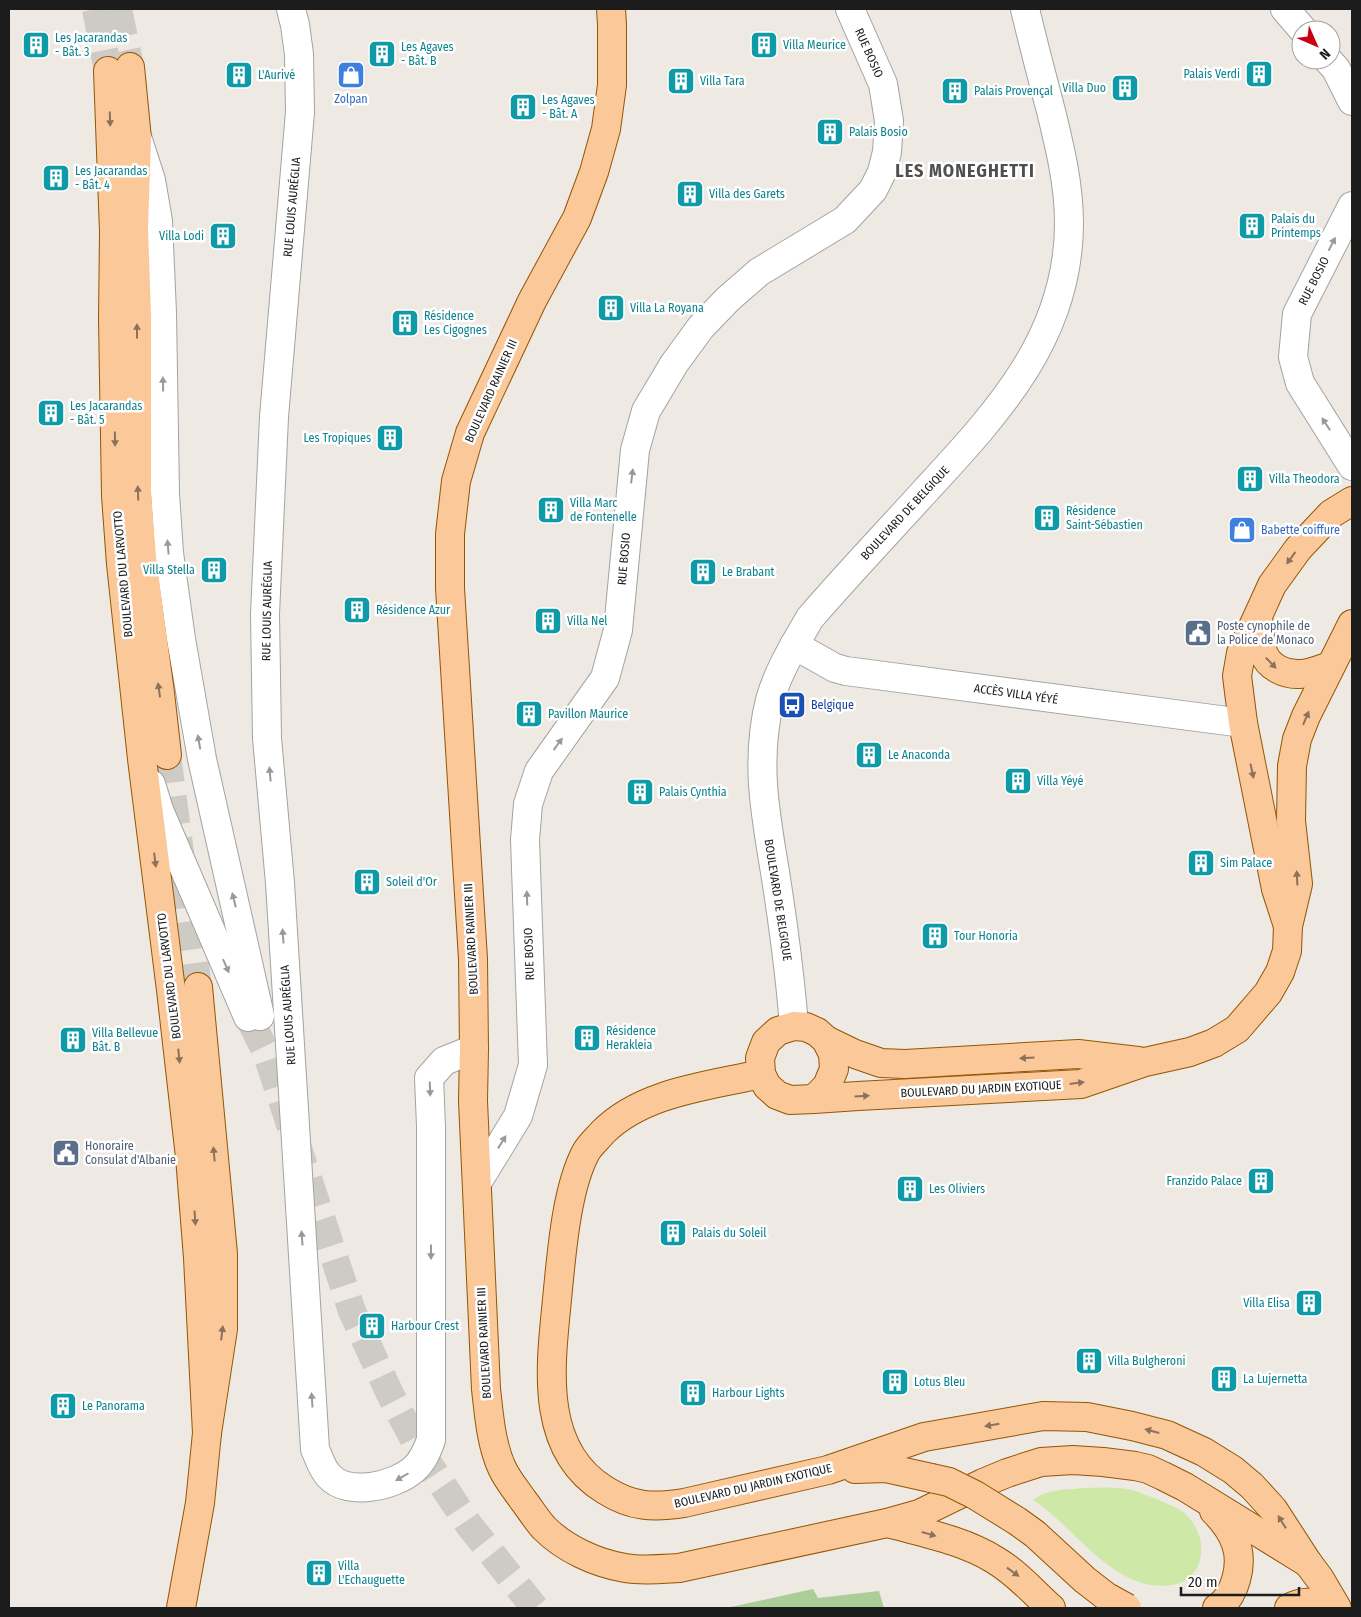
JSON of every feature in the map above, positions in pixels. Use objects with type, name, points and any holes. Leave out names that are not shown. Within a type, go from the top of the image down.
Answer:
[{"type":"main road","name":"BOULEVARD RAINIER III","points":[[611,9],[612,85],[606,129],[594,172],[577,218],[532,302],[470,433],[456,481],[450,534],[450,588],[473,959],[473,1101],[486,1389],[494,1442],[502,1468],[544,1528],[561,1542],[576,1551],[602,1562],[625,1568],[649,1570],[672,1568],[887,1523],[919,1514],[1007,1473],[1041,1462],[1103,1462],[1126,1464],[1148,1469],[1184,1487],[1205,1501]]},
{"type":"main road","name":"BOULEVARD DU LARVOTTO","points":[[154,757],[121,564],[116,496],[113,319],[119,69],[138,139],[134,228],[137,316],[138,493],[154,757],[171,990],[190,1157],[208,1433]]},
{"type":"main road","name":"BOULEVARD DU JARDIN EXOTIQUE","points":[[1288,926],[1276,889],[1243,723],[1237,676],[1241,653],[1272,585],[1298,549],[1331,514],[1352,501]]},
{"type":"main road","points":[[1312,535],[1352,522]]},
{"type":"main road","points":[[1258,618],[1263,653],[1270,665],[1293,674],[1302,674],[1330,666]]},
{"type":"main road","name":"BOULEVARD DU JARDIN EXOTIQUE","points":[[814,1099],[1081,1084],[1145,1062],[1190,1052],[1214,1043],[1237,1029],[1268,993],[1280,972],[1287,951],[1288,926],[1298,884],[1291,821],[1292,766],[1297,739],[1306,716],[1352,624]]},
{"type":"main road","points":[[181,1608],[200,1503],[223,1328],[223,1254],[198,987]]},
{"type":"main road","points":[[794,1026],[806,1027],[817,1032],[826,1040],[833,1054],[834,1069],[827,1086],[814,1099],[790,1100],[777,1096],[767,1086],[761,1074],[760,1058],[766,1042],[778,1031],[794,1026]]},
{"type":"main road","name":"BOULEVARD DU JARDIN EXOTIQUE","points":[[826,1040],[855,1054],[880,1063],[906,1064],[1078,1054],[1145,1062]]},
{"type":"main road","name":"BOULEVARD DU JARDIN EXOTIQUE","points":[[761,1074],[676,1093],[651,1101],[626,1114],[604,1132],[586,1152],[575,1182],[567,1218],[560,1264],[551,1365],[553,1409],[563,1443],[581,1470],[596,1484],[628,1502],[662,1506],[684,1503],[828,1470],[924,1438],[1043,1416],[1087,1417],[1167,1435],[1204,1452],[1233,1470],[1252,1486],[1273,1509],[1337,1608]]},
{"type":"main road","points":[[828,1470],[886,1468],[949,1482],[974,1495],[1035,1534],[1085,1580],[1107,1597],[1127,1608]]},
{"type":"main road","points":[[1205,1501],[1308,1563]]},
{"type":"main road","points":[[1205,1501],[1219,1515],[1233,1537],[1239,1556],[1238,1571],[1232,1591],[1221,1606],[1217,1608]]},
{"type":"main road","points":[[887,1523],[971,1547],[995,1559],[1019,1577],[1051,1608]]},
{"type":"main road","points":[[1289,1608],[1304,1602],[1325,1608]]},
{"type":"street","name":"RUE LOUIS AURÉGLIA","points":[[291,9],[299,54],[300,112],[274,417],[265,614],[267,738],[280,883],[315,1449],[329,1477],[346,1487],[369,1487],[396,1481],[414,1470],[425,1457],[431,1440],[431,1126],[429,1078],[444,1061],[474,1049]]},
{"type":"street","name":"RUE BOSIO","points":[[477,1183],[518,1116],[533,1065],[525,840],[528,804],[539,771],[604,678],[618,630],[635,450],[646,411],[674,364],[701,327],[728,299],[759,272],[845,220],[873,190],[882,172],[887,152],[889,121],[883,84],[850,9]]},
{"type":"street","name":"BOULEVARD DE BELGIQUE","points":[[794,1026],[788,965],[762,788],[761,761],[770,699],[794,645],[810,618],[992,417],[1016,385],[1042,340],[1066,268],[1069,222],[1064,167],[1025,9]]},
{"type":"street","points":[[1285,9],[1294,20]]},
{"type":"street","points":[[1336,70],[1352,101]]},
{"type":"street","points":[[138,139],[151,180],[158,221],[162,313],[165,494],[169,552],[181,639],[202,759],[255,1019],[159,810],[154,757]]},
{"type":"street","name":"RUE BOSIO","points":[[1352,206],[1297,314],[1293,357],[1300,383],[1352,466]]},
{"type":"street","name":"ACCÈS VILLA YÉYÉ","points":[[794,645],[834,668],[846,671],[1243,723]]},
{"type":"green space","points":[[1083,1488],[1130,1489],[1182,1511],[1194,1525],[1200,1541],[1200,1559],[1192,1575],[1182,1582],[1161,1586],[1142,1583],[1126,1577],[1098,1557],[1060,1521],[1033,1500],[1050,1492]]},
{"type":"green space","points":[[813,1589],[818,1598],[879,1591],[884,1608],[726,1608]]},
{"type":"tunnel","points":[[96,9],[108,71]]},
{"type":"tunnel","points":[[118,9],[130,67]]},
{"type":"tunnel","points":[[167,755],[198,987]]},
{"type":"tunnel","points":[[251,1022],[266,1052],[352,1311],[390,1394],[420,1451],[469,1525],[535,1608]]},
{"type":"place","name":"Les Jacarandas - Bât. 3","points":[[36,45]]},
{"type":"place","name":"Villa Meurice","points":[[764,45]]},
{"type":"place","name":"Les Agaves - Bât. B","points":[[382,54]]},
{"type":"place","name":"Palais Verdi","points":[[1259,74]]},
{"type":"place","name":"L'Aurivé","points":[[239,75]]},
{"type":"place","name":"Zolpan","points":[[351,75]]},
{"type":"place","name":"Villa Tara","points":[[681,81]]},
{"type":"place","name":"Villa Duo","points":[[1125,88]]},
{"type":"place","name":"Palais Provençal","points":[[955,91]]},
{"type":"place","name":"Les Agaves - Bât. A","points":[[523,107]]},
{"type":"place","name":"Palais Bosio","points":[[830,132]]},
{"type":"place","name":"Les Jacarandas - Bât. 4","points":[[56,178]]},
{"type":"place","name":"Villa des Garets","points":[[690,194]]},
{"type":"place","name":"Palais du Printemps","points":[[1252,226]]},
{"type":"place","name":"Villa Lodi","points":[[223,236]]},
{"type":"place","name":"Villa La Royana","points":[[611,308]]},
{"type":"place","name":"Résidence Les Cigognes","points":[[405,323]]},
{"type":"place","name":"Les Jacarandas - Bât. 5","points":[[51,413]]},
{"type":"place","name":"Les Tropiques","points":[[390,438]]},
{"type":"place","name":"Villa Theodora","points":[[1250,479]]},
{"type":"place","name":"Villa Marc de Fontenelle","points":[[551,510]]},
{"type":"place","name":"Résidence Saint-Sébastien","points":[[1047,518]]},
{"type":"place","name":"Babette coiffure","points":[[1242,530]]},
{"type":"place","name":"Villa Stella","points":[[214,570]]},
{"type":"place","name":"Le Brabant","points":[[703,572]]},
{"type":"place","name":"Résidence Azur","points":[[357,610]]},
{"type":"place","name":"Villa Nel","points":[[548,621]]},
{"type":"place","name":"Poste cynophile de la Police de Monaco","points":[[1198,633]]},
{"type":"place","name":"Belgique","points":[[792,705]]},
{"type":"place","name":"Pavillon Maurice","points":[[529,714]]},
{"type":"place","name":"Le Anaconda","points":[[869,755]]},
{"type":"place","name":"Villa Yéyé","points":[[1018,781]]},
{"type":"place","name":"Palais Cynthia","points":[[640,792]]},
{"type":"place","name":"Sim Palace","points":[[1201,863]]},
{"type":"place","name":"Soleil d'Or","points":[[367,882]]},
{"type":"place","name":"Tour Honoria","points":[[935,936]]},
{"type":"place","name":"Résidence Herakleia","points":[[587,1038]]},
{"type":"place","name":"Villa Bellevue Bât. B","points":[[73,1040]]},
{"type":"place","name":"Honoraire Consulat d'Albanie","points":[[66,1153]]},
{"type":"place","name":"Franzido Palace","points":[[1261,1181]]},
{"type":"place","name":"Les Oliviers","points":[[910,1189]]},
{"type":"place","name":"Palais du Soleil","points":[[673,1233]]},
{"type":"place","name":"Villa Elisa","points":[[1309,1303]]},
{"type":"place","name":"Harbour Crest","points":[[372,1326]]},
{"type":"place","name":"Villa Bulgheroni","points":[[1089,1361]]},
{"type":"place","name":"La Lujernetta","points":[[1224,1379]]},
{"type":"place","name":"Lotus Bleu","points":[[895,1382]]},
{"type":"place","name":"Harbour Lights","points":[[693,1393]]},
{"type":"place","name":"Le Panorama","points":[[63,1406]]},
{"type":"place","name":"Villa L'Echauguette","points":[[319,1573]]},
{"type":"district","name":"LES MONEGHETTI","points":[[965,171]]}]
